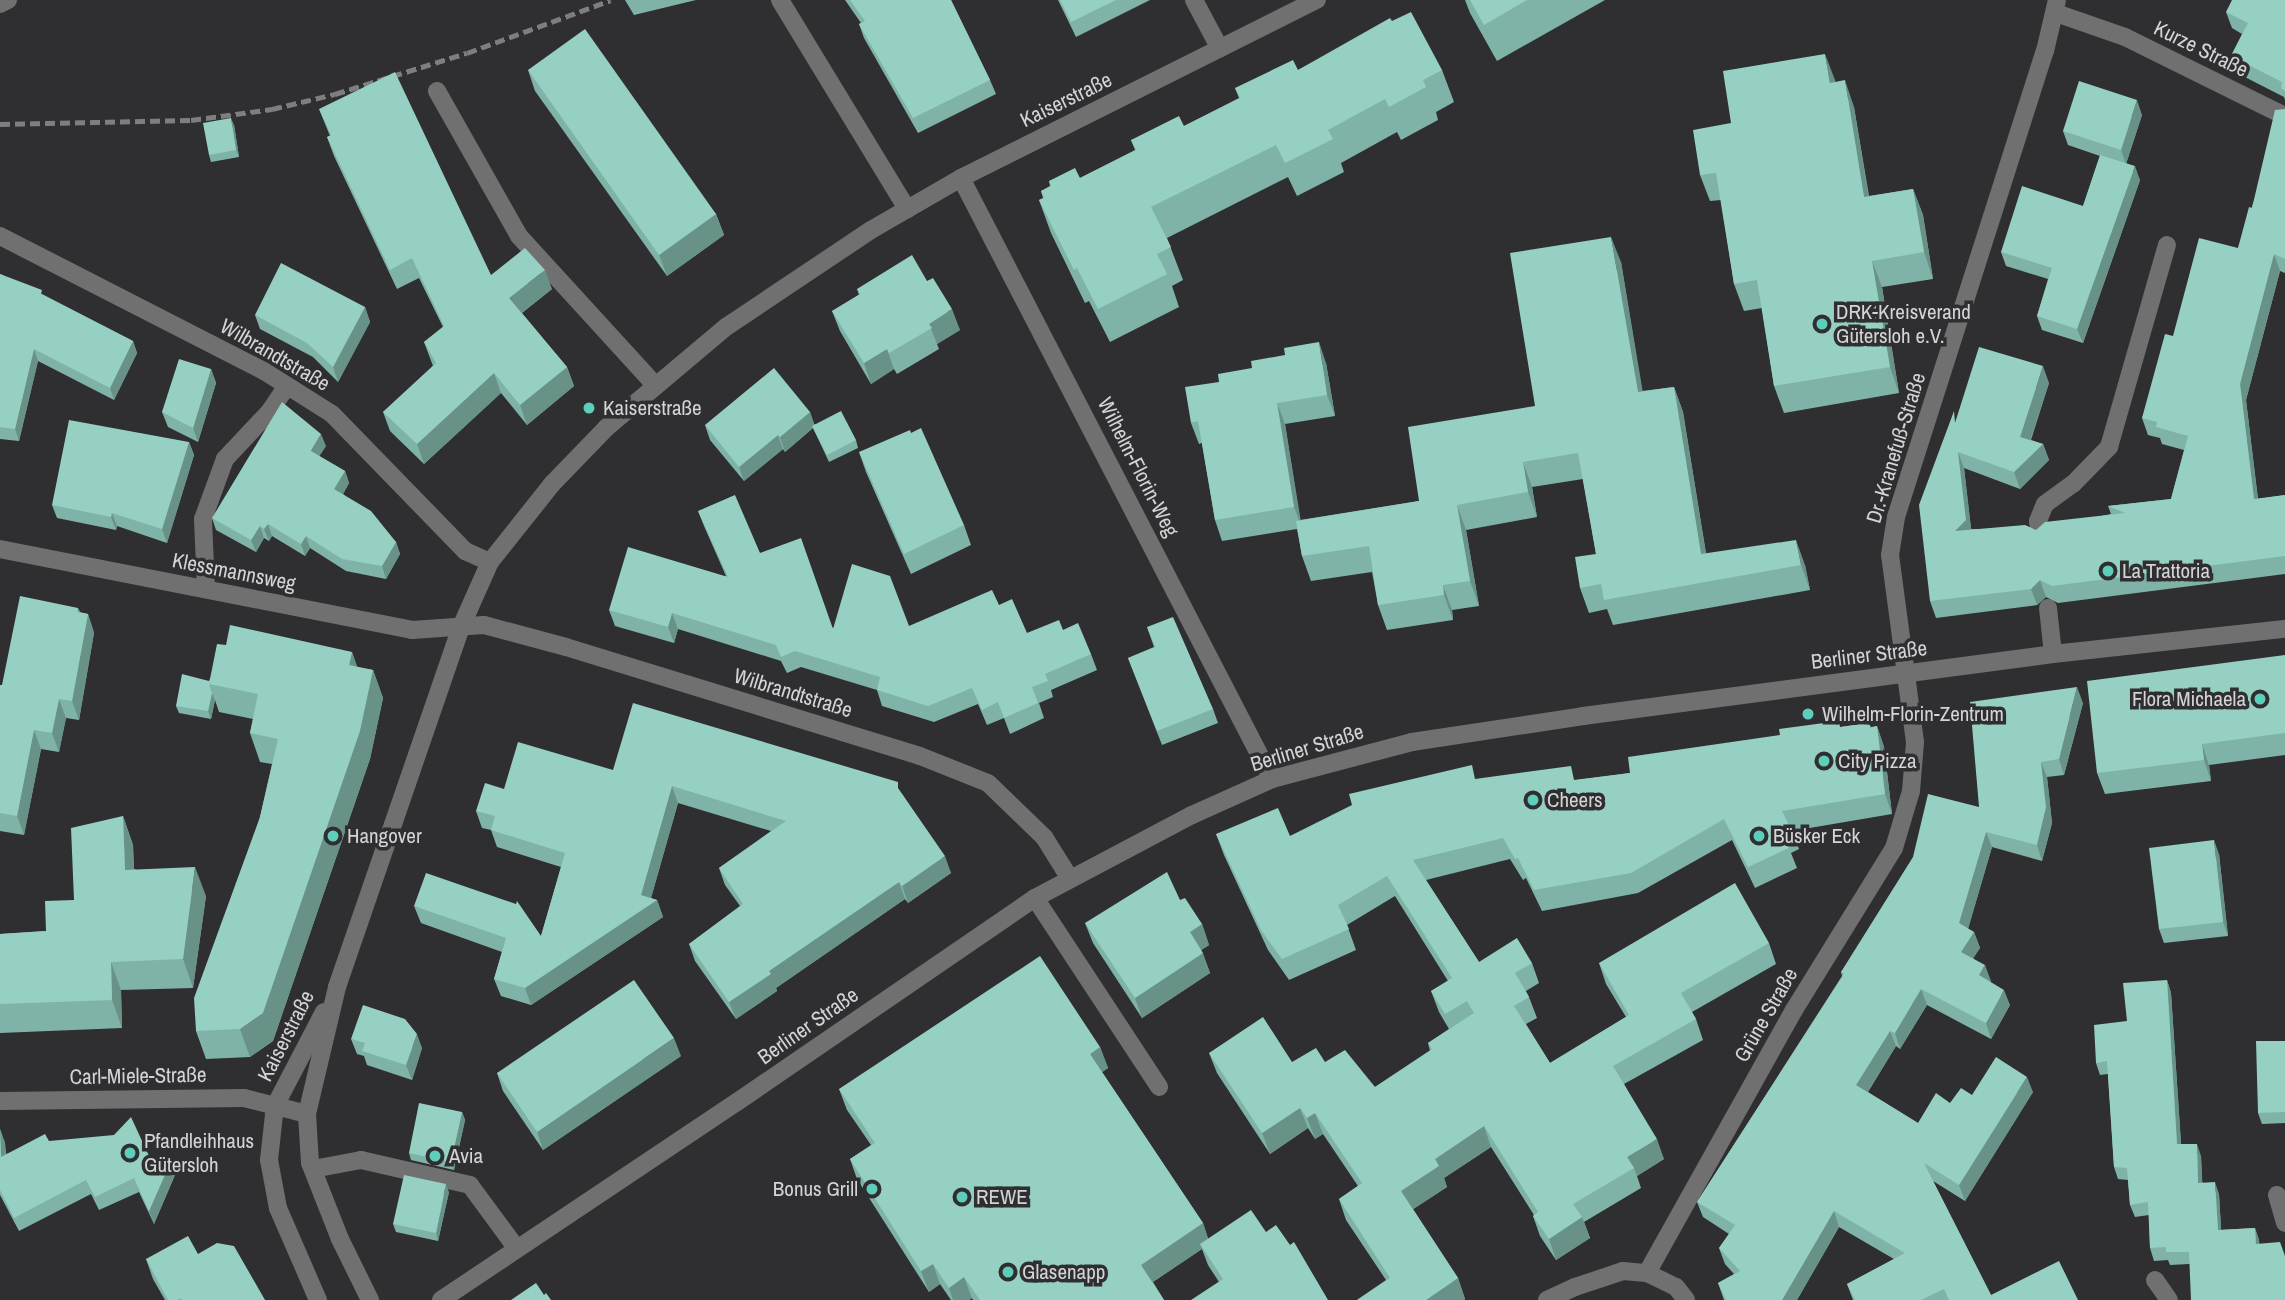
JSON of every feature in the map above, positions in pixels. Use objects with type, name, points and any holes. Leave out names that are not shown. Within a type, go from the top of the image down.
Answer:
[{"type":"street","points":[[0,4],[8,0]]},
{"type":"street","points":[[780,0],[907,209]]},
{"type":"street","points":[[1194,0],[1220,49]]},
{"type":"street","name":"Kaiserstraße","points":[[307,1114],[337,987],[461,627],[490,562],[552,484],[606,428],[726,327],[907,209],[961,178],[1317,0]]},
{"type":"street","name":"Kurze Straße","points":[[2057,7],[2125,37],[2285,116]]},
{"type":"street","name":"Dr.-Kranefuß-Straße","points":[[1908,673],[1889,555],[1896,517],[2057,7]]},
{"type":"street","points":[[437,91],[520,236],[656,386]]},
{"type":"street","name":"Wilhelm-Florin-Weg","points":[[961,178],[1272,779]]},
{"type":"street","name":"Wilbrandtstraße","points":[[0,236],[287,386],[332,414],[465,551],[490,562]]},
{"type":"street","points":[[2039,535],[2038,521],[2045,503],[2073,484],[2109,447],[2167,245]]},
{"type":"street","points":[[206,589],[204,519],[225,459],[271,411],[287,386]]},
{"type":"street","name":"Klessmannsweg","points":[[0,549],[412,630],[461,627]]},
{"type":"street","points":[[2048,608],[2053,654]]},
{"type":"street","name":"Wilbrandtstraße","points":[[461,627],[484,625],[530,636],[949,766],[988,783],[1044,837],[1069,877]]},
{"type":"street","name":"Berliner Straße","points":[[441,1300],[1035,898],[1069,877],[1192,815],[1272,779],[1412,742],[2053,654],[2285,629]]},
{"type":"street","name":"Grüne Straße","points":[[1647,1273],[1794,1010],[1894,848],[1911,791],[1915,742],[1908,673]]},
{"type":"street","points":[[1035,898],[1159,1087]]},
{"type":"street","name":"Kaiserstraße","points":[[275,1106],[337,987]]},
{"type":"street","name":"Carl-Miele-Straße","points":[[0,1101],[244,1098],[307,1114]]},
{"type":"street","points":[[275,1106],[269,1160],[278,1208],[318,1300]]},
{"type":"street","points":[[307,1114],[313,1169],[340,1239],[370,1300]]},
{"type":"street","points":[[313,1169],[361,1160],[470,1185],[517,1249]]},
{"type":"street","points":[[2277,1195],[2285,1223]]},
{"type":"street","points":[[1547,1300],[1575,1287],[1623,1271],[1647,1273],[1676,1287],[1686,1300]]},
{"type":"street","points":[[2155,1279],[2169,1300]]},
{"type":"building","points":[[850,0],[951,0],[990,80],[913,118],[859,24],[865,21]]},
{"type":"building","points":[[1060,0],[1116,0],[1071,22]]},
{"type":"building","points":[[1470,0],[1527,0],[1484,25]]},
{"type":"building","points":[[2232,0],[2285,0],[2285,91],[2281,88],[2282,82],[2231,56],[2248,23],[2226,12]]},
{"type":"building","points":[[1411,12],[1442,70],[1423,80],[1426,87],[1389,107],[1385,99],[1328,130],[1333,139],[1285,163],[1276,145],[1151,207],[1171,247],[1157,254],[1167,274],[1098,309],[1077,268],[1074,270],[1039,200],[1044,198],[1041,191],[1051,186],[1049,181],[1075,168],[1080,178],[1136,150],[1131,140],[1179,116],[1184,126],[1240,98],[1235,88],[1293,60],[1298,70],[1390,18],[1392,21]]},
{"type":"building","points":[[585,29],[716,214],[659,255],[528,70]]},
{"type":"building","points":[[1825,54],[1830,83],[1845,80],[1864,197],[1913,189],[1924,252],[1872,261],[1890,367],[1774,386],[1757,280],[1734,284],[1716,173],[1700,175],[1693,130],[1731,123],[1723,71]]},
{"type":"building","points":[[395,72],[491,275],[525,248],[545,270],[509,298],[567,367],[520,405],[494,373],[417,444],[383,412],[436,363],[424,342],[444,326],[412,258],[390,270],[327,137],[331,135],[319,109]]},
{"type":"building","points":[[2079,81],[2137,100],[2121,150],[2063,131]]},
{"type":"building","points":[[2285,109],[2285,259],[2274,254],[2240,384],[2254,499],[2285,495],[2285,556],[2052,586],[2040,580],[2031,589],[1930,601],[1919,505],[1954,411],[1955,423],[1979,347],[2043,366],[2020,437],[2043,444],[2014,472],[1958,452],[1966,520],[1955,531],[2025,525],[2036,530],[2045,522],[2125,513],[2108,506],[2171,499],[2188,436],[2156,427],[2157,422],[2142,418],[2165,334],[2173,336],[2199,238],[2238,248],[2249,207],[2252,208],[2275,110]]},
{"type":"building","points":[[231,118],[236,150],[209,155],[203,123]]},
{"type":"building","points":[[2100,155],[2135,166],[2077,329],[2037,316],[2052,268],[2001,252],[2022,186],[2083,206]]},
{"type":"building","points":[[1611,237],[1638,392],[1674,387],[1701,554],[1796,540],[1801,565],[1604,600],[1601,584],[1580,588],[1575,557],[1596,554],[1578,453],[1523,462],[1528,492],[1457,505],[1470,581],[1443,585],[1444,595],[1378,605],[1369,546],[1302,556],[1296,521],[1419,501],[1408,427],[1535,406],[1510,253]]},
{"type":"building","points":[[912,255],[927,281],[933,278],[952,309],[929,324],[932,328],[889,353],[887,349],[864,363],[832,311],[860,294],[857,289]]},
{"type":"building","points":[[281,263],[365,307],[333,367],[307,343],[255,315]]},
{"type":"building","points":[[0,274],[42,290],[41,294],[133,341],[110,388],[34,349],[15,429],[0,427]]},
{"type":"building","points":[[1319,342],[1327,395],[1277,403],[1294,507],[1215,520],[1198,421],[1191,423],[1185,387],[1219,382],[1218,374],[1252,368],[1251,361],[1285,355],[1284,348]]},
{"type":"building","points":[[179,359],[211,369],[193,428],[162,412]]},
{"type":"building","points":[[774,368],[810,412],[739,467],[705,425]]},
{"type":"building","points":[[282,402],[321,434],[311,451],[345,471],[334,489],[371,511],[396,542],[382,566],[342,559],[306,536],[301,544],[268,524],[264,529],[260,526],[251,540],[212,518]]},
{"type":"building","points":[[841,411],[856,440],[827,455],[812,426]]},
{"type":"building","points":[[69,420],[189,442],[162,529],[112,513],[111,517],[52,505]]},
{"type":"building","points":[[921,428],[964,525],[904,554],[859,452],[910,430],[911,433]]},
{"type":"building","points":[[735,495],[760,553],[801,538],[833,629],[852,564],[890,576],[909,626],[992,590],[999,605],[1012,599],[1027,633],[1059,620],[1063,630],[1078,623],[1091,654],[1045,674],[1048,681],[1032,687],[1038,703],[1004,718],[998,702],[982,710],[972,688],[928,706],[877,690],[880,677],[795,651],[781,657],[776,645],[672,613],[668,627],[609,610],[628,547],[728,577],[698,511]]},
{"type":"building","points":[[20,596],[78,608],[77,612],[88,614],[72,701],[59,699],[52,733],[34,730],[17,816],[0,813],[0,685]]},
{"type":"building","points":[[1173,617],[1213,709],[1157,731],[1128,658],[1155,647],[1147,627]]},
{"type":"building","points":[[230,625],[352,652],[349,665],[373,670],[360,731],[263,1013],[240,1029],[196,1031],[194,998],[260,817],[278,739],[250,733],[258,694],[209,684],[217,644],[226,645]]},
{"type":"building","points":[[2285,655],[2285,733],[2202,744],[2204,760],[2097,773],[2087,681]]},
{"type":"building","points":[[182,674],[209,681],[212,693],[208,711],[176,706]]},
{"type":"building","points":[[2077,687],[2059,759],[2041,762],[2046,807],[2037,845],[1986,832],[1959,923],[1974,932],[1961,952],[1985,965],[1979,975],[2004,990],[1986,1023],[1921,989],[1895,1033],[1890,1031],[1856,1085],[1918,1123],[1936,1093],[1950,1103],[1961,1088],[1972,1095],[1996,1057],[2027,1077],[1959,1185],[1924,1163],[1991,1295],[2059,1261],[2078,1300],[1949,1300],[1944,1289],[1921,1300],[1855,1300],[1847,1284],[1905,1253],[1834,1211],[1782,1300],[1726,1300],[1718,1283],[1740,1271],[1719,1248],[1735,1225],[1697,1202],[1844,974],[1841,972],[1913,857],[1928,794],[1979,807],[1970,702]]},
{"type":"building","points":[[633,703],[898,782],[898,788],[945,856],[902,886],[899,882],[769,971],[771,974],[729,1002],[689,944],[743,904],[719,868],[786,821],[672,786],[641,895],[657,900],[525,988],[494,979],[506,938],[414,906],[426,873],[516,904],[517,901],[541,936],[565,853],[491,830],[495,816],[476,811],[485,783],[504,789],[518,742],[613,770]]},
{"type":"building","points":[[1839,721],[1840,727],[1869,723],[1870,728],[1877,726],[1885,794],[1782,811],[1791,829],[1782,832],[1789,848],[1748,867],[1724,819],[1631,873],[1534,890],[1518,858],[1515,859],[1503,838],[1413,860],[1479,962],[1517,938],[1532,963],[1515,973],[1529,997],[1514,1006],[1550,1063],[1629,1015],[1599,963],[1735,883],[1769,943],[1681,993],[1696,1019],[1613,1066],[1657,1139],[1627,1157],[1634,1168],[1573,1204],[1582,1217],[1549,1239],[1533,1216],[1538,1212],[1484,1126],[1435,1159],[1439,1166],[1401,1191],[1458,1278],[1426,1300],[1357,1300],[1390,1278],[1339,1199],[1362,1183],[1315,1113],[1307,1118],[1300,1108],[1262,1133],[1209,1053],[1263,1017],[1292,1062],[1316,1048],[1325,1062],[1345,1050],[1375,1087],[1432,1049],[1428,1043],[1474,1013],[1467,1001],[1445,1014],[1431,991],[1452,978],[1387,876],[1338,905],[1349,929],[1282,959],[1261,930],[1216,834],[1278,808],[1290,836],[1352,805],[1349,794],[1472,765],[1475,779],[1571,766],[1574,780],[1630,773],[1628,757],[1780,735],[1779,729]]},
{"type":"building","points":[[123,816],[125,870],[195,867],[183,959],[111,962],[112,1000],[0,1004],[0,934],[46,931],[45,901],[74,900],[71,828]]},
{"type":"building","points":[[2214,840],[2223,922],[2159,929],[2149,848]]},
{"type":"building","points":[[1167,872],[1180,900],[1185,898],[1202,924],[1190,932],[1203,953],[1135,998],[1085,923]]},
{"type":"building","points":[[1040,956],[1100,1047],[1090,1054],[1203,1223],[1141,1265],[1164,1300],[980,1300],[964,1277],[949,1288],[933,1264],[921,1271],[850,1159],[875,1143],[839,1089]]},
{"type":"building","points":[[634,980],[674,1038],[537,1132],[497,1073]]},
{"type":"building","points":[[2167,980],[2177,1144],[2197,1144],[2198,1183],[2215,1182],[2218,1230],[2255,1228],[2256,1244],[2280,1242],[2285,1256],[2285,1300],[2191,1300],[2189,1252],[2166,1252],[2166,1247],[2150,1248],[2148,1202],[2130,1205],[2127,1168],[2114,1167],[2107,1061],[2096,1063],[2094,1025],[2127,1021],[2123,983]]},
{"type":"building","points":[[363,1005],[405,1019],[417,1034],[406,1065],[362,1051],[365,1043],[351,1039]]},
{"type":"building","points":[[2256,1041],[2285,1041],[2285,1112],[2258,1113]]},
{"type":"building","points":[[419,1103],[462,1112],[451,1162],[409,1153]]},
{"type":"building","points":[[131,1117],[149,1156],[171,1161],[149,1211],[134,1178],[95,1197],[86,1180],[14,1218],[0,1190],[0,1129],[1,1157],[45,1134],[49,1141],[114,1135]]},
{"type":"building","points":[[404,1175],[446,1184],[436,1233],[393,1224]]},
{"type":"building","points":[[1251,1210],[1266,1232],[1276,1225],[1290,1245],[1294,1242],[1328,1300],[1191,1300],[1223,1279],[1200,1244]]},
{"type":"building","points":[[188,1236],[198,1254],[217,1243],[234,1246],[265,1300],[168,1300],[146,1259]]},
{"type":"building","points":[[536,1283],[551,1300],[511,1300]]},
{"type":"railway","points":[[0,124],[191,120],[272,109],[335,94],[467,53],[611,0]]},
{"type":"place","name":"DRK-Kreisverand Gütersloh e.V.","points":[[1822,324]]},
{"type":"place","name":"Kaiserstraße","points":[[589,408]]},
{"type":"place","name":"La Trattoria","points":[[2108,571]]},
{"type":"place","name":"Flora Michaela","points":[[2260,699]]},
{"type":"place","name":"Wilhelm-Florin-Zentrum","points":[[1808,714]]},
{"type":"place","name":"City Pizza","points":[[1824,761]]},
{"type":"place","name":"Cheers","points":[[1533,800]]},
{"type":"place","name":"Hangover","points":[[333,836]]},
{"type":"place","name":"Büsker Eck","points":[[1759,836]]},
{"type":"place","name":"Pfandleihhaus Gütersloh","points":[[130,1153]]},
{"type":"place","name":"Avia","points":[[435,1156]]},
{"type":"place","name":"Bonus Grill","points":[[872,1189]]},
{"type":"place","name":"REWE","points":[[962,1197]]},
{"type":"place","name":"Glasenapp","points":[[1008,1272]]}]
